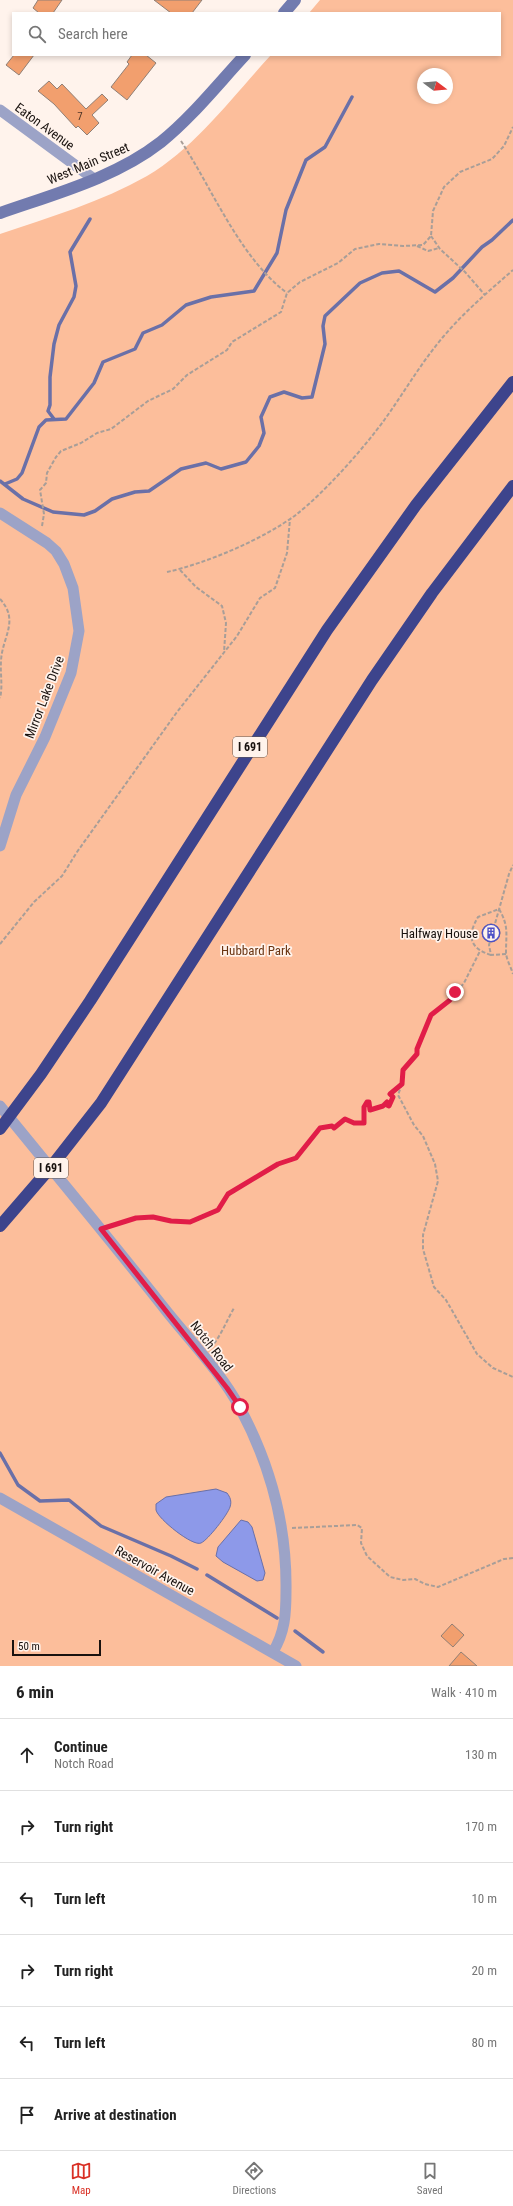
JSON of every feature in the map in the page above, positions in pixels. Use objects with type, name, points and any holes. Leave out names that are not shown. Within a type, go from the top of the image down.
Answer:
[{"type":"highway","name":"I 691","points":[[0,1129],[34,1085],[90,1001],[327,630],[416,505],[513,382]]},
{"type":"highway","name":"I 691","points":[[0,1226],[81,1130],[129,1061],[383,662],[445,575],[513,486]]},
{"type":"main road","points":[[285,12],[295,0]]},
{"type":"main road","name":"West Main Street","points":[[0,213],[94,179],[140,156],[174,130],[244,56]]},
{"type":"street","name":"Eaton Avenue","points":[[0,110],[94,179]]},
{"type":"street","name":"Mirror Lake Drive","points":[[0,513],[56,551],[64,564],[73,588],[79,631],[71,673],[45,737],[16,795],[0,846]]},
{"type":"street","name":"Notch Road","points":[[0,1106],[101,1229],[227,1388],[250,1429],[271,1486],[282,1529],[286,1565],[286,1617],[284,1631],[273,1652]]},
{"type":"street","name":"Reservoir Avenue","points":[[0,1498],[296,1666]]},
{"type":"path","points":[[44,514],[40,490],[46,483],[47,473],[61,451],[81,443],[97,433],[111,429],[148,401],[173,389],[187,375],[227,350],[232,342],[281,312],[287,293],[300,282],[338,263],[355,249],[379,244],[403,246],[423,245],[431,236],[433,211],[444,187],[460,172],[492,159],[504,146],[513,127]]},
{"type":"path","points":[[174,130],[235,231],[269,279],[287,293]]},
{"type":"path","points":[[431,236],[440,248],[465,272],[485,295]]},
{"type":"path","points":[[416,245],[428,251],[440,248]]},
{"type":"path","points":[[167,572],[201,563],[258,538],[290,519],[316,498],[366,443],[385,419],[425,358],[463,314],[513,270]]},
{"type":"path","points":[[0,944],[34,902],[62,876],[106,810],[177,712],[224,653],[260,598],[275,588],[287,553],[290,519]]},
{"type":"path","points":[[179,570],[196,587],[222,606],[226,623],[224,653]]},
{"type":"path","points":[[0,599],[6,606],[10,625],[1,659],[0,698]]},
{"type":"path","points":[[491,954],[490,945],[499,909],[513,865]]},
{"type":"path","points":[[499,909],[478,917],[472,928],[471,938],[480,951],[491,954],[506,954]]},
{"type":"path","points":[[499,909],[505,919],[508,938],[506,954],[513,974]]},
{"type":"path","points":[[480,951],[464,983],[450,1000],[431,1015],[417,1049],[417,1054],[403,1070],[402,1084],[398,1095],[414,1125],[423,1136],[434,1164],[438,1181],[423,1234],[423,1249],[434,1287],[446,1300],[477,1354],[492,1368],[513,1377]]},
{"type":"path","points":[[101,1229],[136,1218],[153,1217],[171,1221],[190,1222],[218,1210],[228,1194],[278,1164],[296,1158],[320,1128],[332,1126],[334,1128],[345,1119],[354,1123],[364,1123],[364,1107],[367,1102],[369,1102],[370,1110],[383,1106],[387,1102],[387,1105],[389,1106],[393,1097],[390,1094],[402,1084]]},
{"type":"path","points":[[203,1357],[215,1343],[234,1308]]},
{"type":"path","points":[[282,1529],[357,1525],[362,1528],[361,1543],[367,1556],[390,1577],[403,1580],[414,1579],[431,1586],[438,1587],[504,1559],[513,1558]]},
{"type":"green space","name":"Hubbard Park","points":[[320,0],[513,0],[513,1666],[0,1666],[0,234],[112,194],[147,176],[182,151],[213,120],[270,56],[501,56],[501,12],[310,12]]},
{"type":"water","points":[[216,1489],[227,1493],[231,1503],[230,1507],[226,1515],[208,1537],[201,1543],[191,1541],[184,1537],[163,1520],[156,1510],[156,1504],[166,1497]]},
{"type":"water","points":[[241,1520],[248,1522],[252,1527],[265,1573],[263,1580],[257,1581],[223,1562],[216,1556],[218,1547]]},
{"type":"building","points":[[38,0],[62,0],[54,12],[38,12],[33,8]]},
{"type":"building","points":[[154,0],[202,0],[193,12],[170,12]]},
{"type":"building","points":[[13,56],[33,56],[19,75],[6,65]]},
{"type":"building","points":[[131,56],[147,56],[156,63],[127,100],[111,87],[129,64],[127,62]]},
{"type":"building","points":[[49,81],[57,89],[62,84],[86,109],[102,94],[108,100],[92,115],[99,123],[87,135],[78,126],[76,128],[54,104],[38,91]]},
{"type":"building","name":"Halfway House","points":[[491,924],[497,927],[500,933],[497,939],[491,942],[485,939],[482,933],[485,927]]},
{"type":"building","points":[[452,1624],[464,1635],[453,1647],[441,1636]]},
{"type":"building","points":[[461,1652],[477,1666],[449,1666]]},
{"type":"waterway","points":[[5,484],[17,479],[22,473],[39,427],[46,420],[66,419],[94,383],[103,362],[135,349],[143,333],[162,325],[186,305],[211,297],[254,291],[277,253],[286,210],[306,160],[325,147],[352,97]]},
{"type":"waterway","points":[[54,419],[48,411],[50,405],[50,377],[54,344],[59,325],[74,297],[76,286],[70,252],[90,219]]},
{"type":"waterway","points":[[0,481],[23,499],[53,512],[84,515],[95,511],[112,499],[135,492],[149,491],[181,469],[206,463],[221,469],[246,462],[259,446],[264,433],[261,417],[270,397],[284,392],[302,398],[312,397],[325,344],[323,326],[325,316],[360,283],[382,273],[399,271],[435,292],[453,278],[482,247],[492,240],[513,220]]},
{"type":"waterway","points":[[0,1453],[18,1485],[40,1501],[69,1500],[101,1526],[171,1556],[197,1569]]},
{"type":"waterway","points":[[207,1575],[277,1618]]},
{"type":"waterway","points":[[295,1631],[323,1652]]},
{"type":"place","name":"Halfway House","points":[[491,933]]},
{"type":"route","points":[[240,1407],[227,1388],[101,1229],[136,1218],[153,1217],[171,1221],[190,1222],[204,1214],[218,1210],[228,1194],[247,1182],[278,1164],[296,1158],[320,1128],[332,1126],[334,1128],[342,1119],[347,1118],[354,1123],[364,1123],[364,1107],[367,1102],[369,1102],[368,1108],[373,1111],[376,1108],[383,1106],[385,1102],[387,1102],[387,1105],[389,1106],[393,1097],[390,1094],[394,1089],[402,1084],[403,1070],[417,1054],[417,1049],[423,1039],[431,1015],[450,1000],[455,992]]}]
